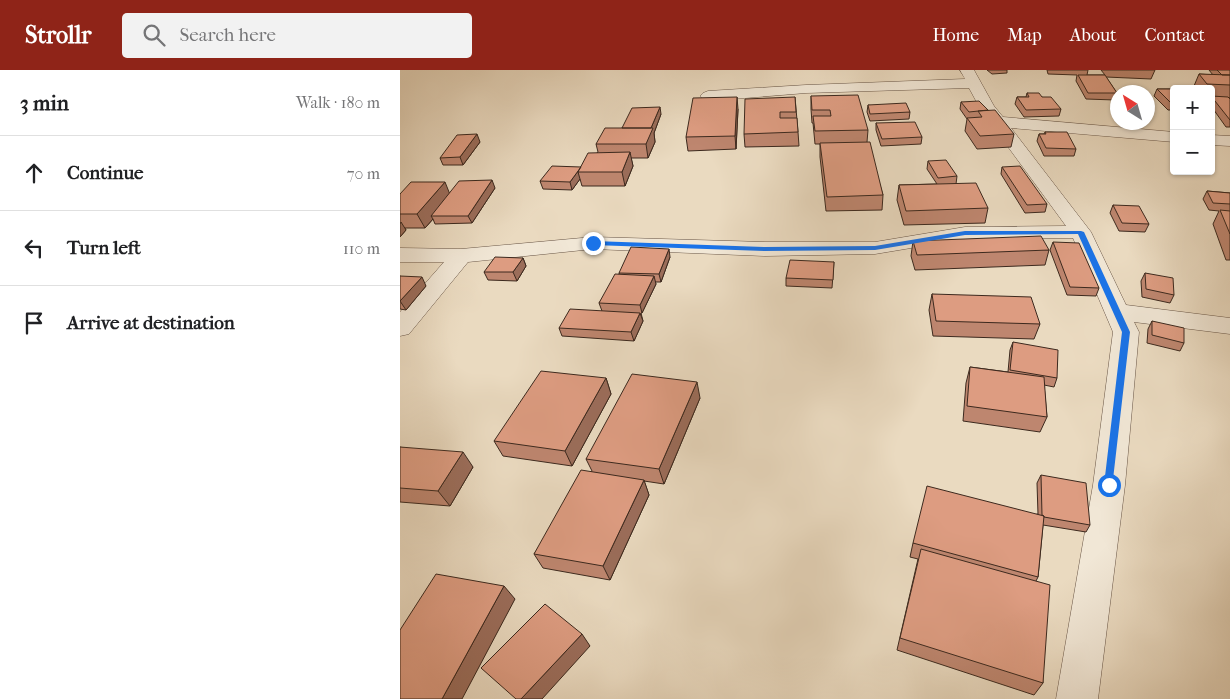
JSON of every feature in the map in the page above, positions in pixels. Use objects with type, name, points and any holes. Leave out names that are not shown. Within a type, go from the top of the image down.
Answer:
[{"type":"street","points":[[708,96],[971,77],[987,107],[1081,232],[1126,332],[1109,485],[1077,699]]},
{"type":"street","points":[[999,122],[1170,137]]},
{"type":"street","points":[[1215,140],[1230,141]]},
{"type":"street","points":[[400,255],[462,256],[593,243],[765,249],[875,248],[965,233],[1081,232]]},
{"type":"street","points":[[400,328],[462,256]]},
{"type":"street","points":[[1116,312],[1230,326]]},
{"type":"building","points":[[1217,70],[1230,70],[1230,75],[1222,75]]},
{"type":"building","points":[[1199,74],[1230,75],[1230,85],[1207,84]]},
{"type":"building","points":[[1078,75],[1105,75],[1112,85],[1110,85],[1110,93],[1088,93]]},
{"type":"building","points":[[1157,89],[1170,89],[1170,102]]},
{"type":"building","points":[[1027,93],[1039,93],[1042,97],[1051,97],[1061,109],[1026,110],[1017,97],[1029,97]]},
{"type":"building","points":[[858,95],[868,130],[815,131],[813,116],[831,116],[830,110],[812,110],[811,96]]},
{"type":"building","points":[[1215,96],[1228,97],[1230,99],[1230,120],[1215,101]]},
{"type":"building","points":[[737,97],[735,136],[686,137],[693,98]]},
{"type":"building","points":[[795,97],[796,112],[780,112],[780,118],[797,118],[798,132],[744,134],[745,99]]},
{"type":"building","points":[[979,101],[988,110],[969,112],[961,102]]},
{"type":"building","points":[[906,103],[910,112],[870,114],[868,105]]},
{"type":"building","points":[[660,107],[651,128],[622,128],[632,108]]},
{"type":"building","points":[[995,110],[1014,134],[980,136],[967,118],[982,117],[978,111]]},
{"type":"building","points":[[915,122],[922,137],[882,139],[876,123]]},
{"type":"building","points":[[605,128],[653,128],[646,144],[596,144]]},
{"type":"building","points":[[1045,132],[1067,132],[1076,149],[1046,148],[1039,134],[1046,134]]},
{"type":"building","points":[[477,134],[460,157],[440,158],[457,135]]},
{"type":"building","points":[[870,142],[883,195],[827,197],[820,143]]},
{"type":"building","points":[[630,152],[622,172],[578,172],[588,153]]},
{"type":"building","points":[[946,160],[957,176],[938,178],[928,161]]},
{"type":"building","points":[[552,166],[581,167],[570,182],[540,181]]},
{"type":"building","points":[[1020,166],[1047,204],[1027,205],[1002,167]]},
{"type":"building","points":[[492,180],[468,216],[431,216],[459,181]]},
{"type":"building","points":[[411,182],[445,182],[417,214],[400,214],[400,194]]},
{"type":"building","points":[[976,183],[988,208],[906,211],[899,185]]},
{"type":"building","points":[[1207,191],[1230,193],[1230,204],[1213,203]]},
{"type":"building","points":[[1113,205],[1139,206],[1149,224],[1122,223]]},
{"type":"building","points":[[1220,210],[1230,211],[1230,234]]},
{"type":"building","points":[[1041,236],[1049,250],[917,255],[913,241]]},
{"type":"building","points":[[1053,242],[1079,243],[1099,288],[1070,287]]},
{"type":"building","points":[[631,247],[669,249],[659,274],[619,273]]},
{"type":"building","points":[[495,257],[523,258],[513,272],[484,272]]},
{"type":"building","points":[[790,260],[834,262],[833,280],[786,278]]},
{"type":"building","points":[[1145,273],[1173,278],[1174,295],[1146,289]]},
{"type":"building","points":[[615,274],[654,276],[640,305],[599,303]]},
{"type":"building","points":[[400,276],[422,277],[400,301]]},
{"type":"building","points":[[932,294],[1031,297],[1040,324],[936,321]]},
{"type":"building","points":[[570,309],[640,313],[631,332],[559,328]]},
{"type":"building","points":[[1152,321],[1184,328],[1184,343],[1152,335]]},
{"type":"building","points":[[1013,342],[1058,350],[1057,378],[1010,370]]},
{"type":"building","points":[[970,367],[1044,377],[1047,417],[967,406]]},
{"type":"building","points":[[541,371],[606,378],[565,451],[494,441]]},
{"type":"building","points":[[632,374],[697,382],[659,469],[586,459]]},
{"type":"building","points":[[400,447],[463,452],[438,491],[400,488]]},
{"type":"building","points":[[581,470],[644,480],[603,566],[534,554]]},
{"type":"building","points":[[1041,475],[1086,483],[1090,525],[1044,517],[1042,515]]},
{"type":"building","points":[[927,486],[1044,516],[1038,577],[913,543]]},
{"type":"building","points":[[921,549],[1050,585],[1043,683],[900,638]]},
{"type":"building","points":[[436,574],[504,586],[442,699],[400,699],[400,630]]},
{"type":"building","points":[[545,604],[582,634],[521,699],[516,699],[481,668]]},
{"type":"route","points":[[593,243],[765,249],[875,248],[965,233],[1081,232],[1126,332],[1109,485]]}]
